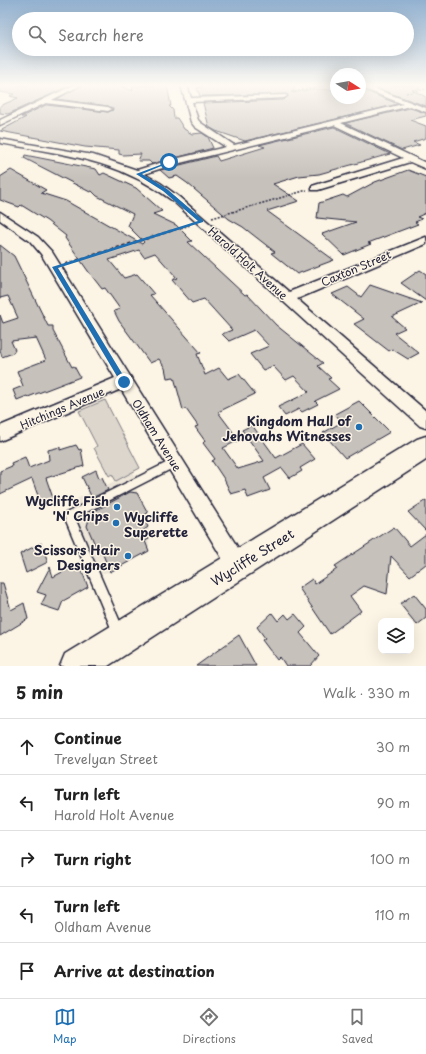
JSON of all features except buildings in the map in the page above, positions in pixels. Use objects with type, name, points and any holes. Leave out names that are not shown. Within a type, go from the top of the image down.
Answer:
[{"type":"street","points":[[0,123],[14,116]]},
{"type":"street","points":[[193,116],[198,126],[233,148]]},
{"type":"street","points":[[138,174],[169,162],[363,116]]},
{"type":"street","points":[[335,123],[426,166]]},
{"type":"street","name":"Harold Holt Avenue","points":[[0,141],[91,157],[138,174],[165,190],[426,421]]},
{"type":"street","points":[[315,188],[410,159]]},
{"type":"street","name":"Oldham Avenue","points":[[0,215],[34,239],[46,252],[124,382],[238,566]]},
{"type":"street","name":"Caxton Street","points":[[287,298],[426,240]]},
{"type":"street","name":"Hitchings Avenue","points":[[0,434],[124,382]]},
{"type":"street","name":"Wycliffe Street","points":[[77,666],[426,447]]},
{"type":"lane","points":[[121,639],[69,516],[174,463]]},
{"type":"path","points":[[54,267],[201,221],[315,188]]},
{"type":"shaded area","points":[[105,400],[140,468],[116,481],[112,474],[109,476],[94,448],[97,446],[79,411]]},
{"type":"shaded area","points":[[134,472],[137,493],[148,513],[149,551],[110,572],[97,574],[68,503]]},
{"type":"place","name":"Kingdom Hall of Jehovahs Witnesses","points":[[359,427]]},
{"type":"place","name":"Wycliffe Fish 'N' Chips","points":[[117,507]]},
{"type":"place","name":"Wycliffe Superette","points":[[116,523]]},
{"type":"place","name":"Scissors Hair Designers","points":[[128,556]]},
{"type":"route","points":[[124,382],[54,267],[201,221],[165,190],[148,178],[138,174],[169,162]]}]
